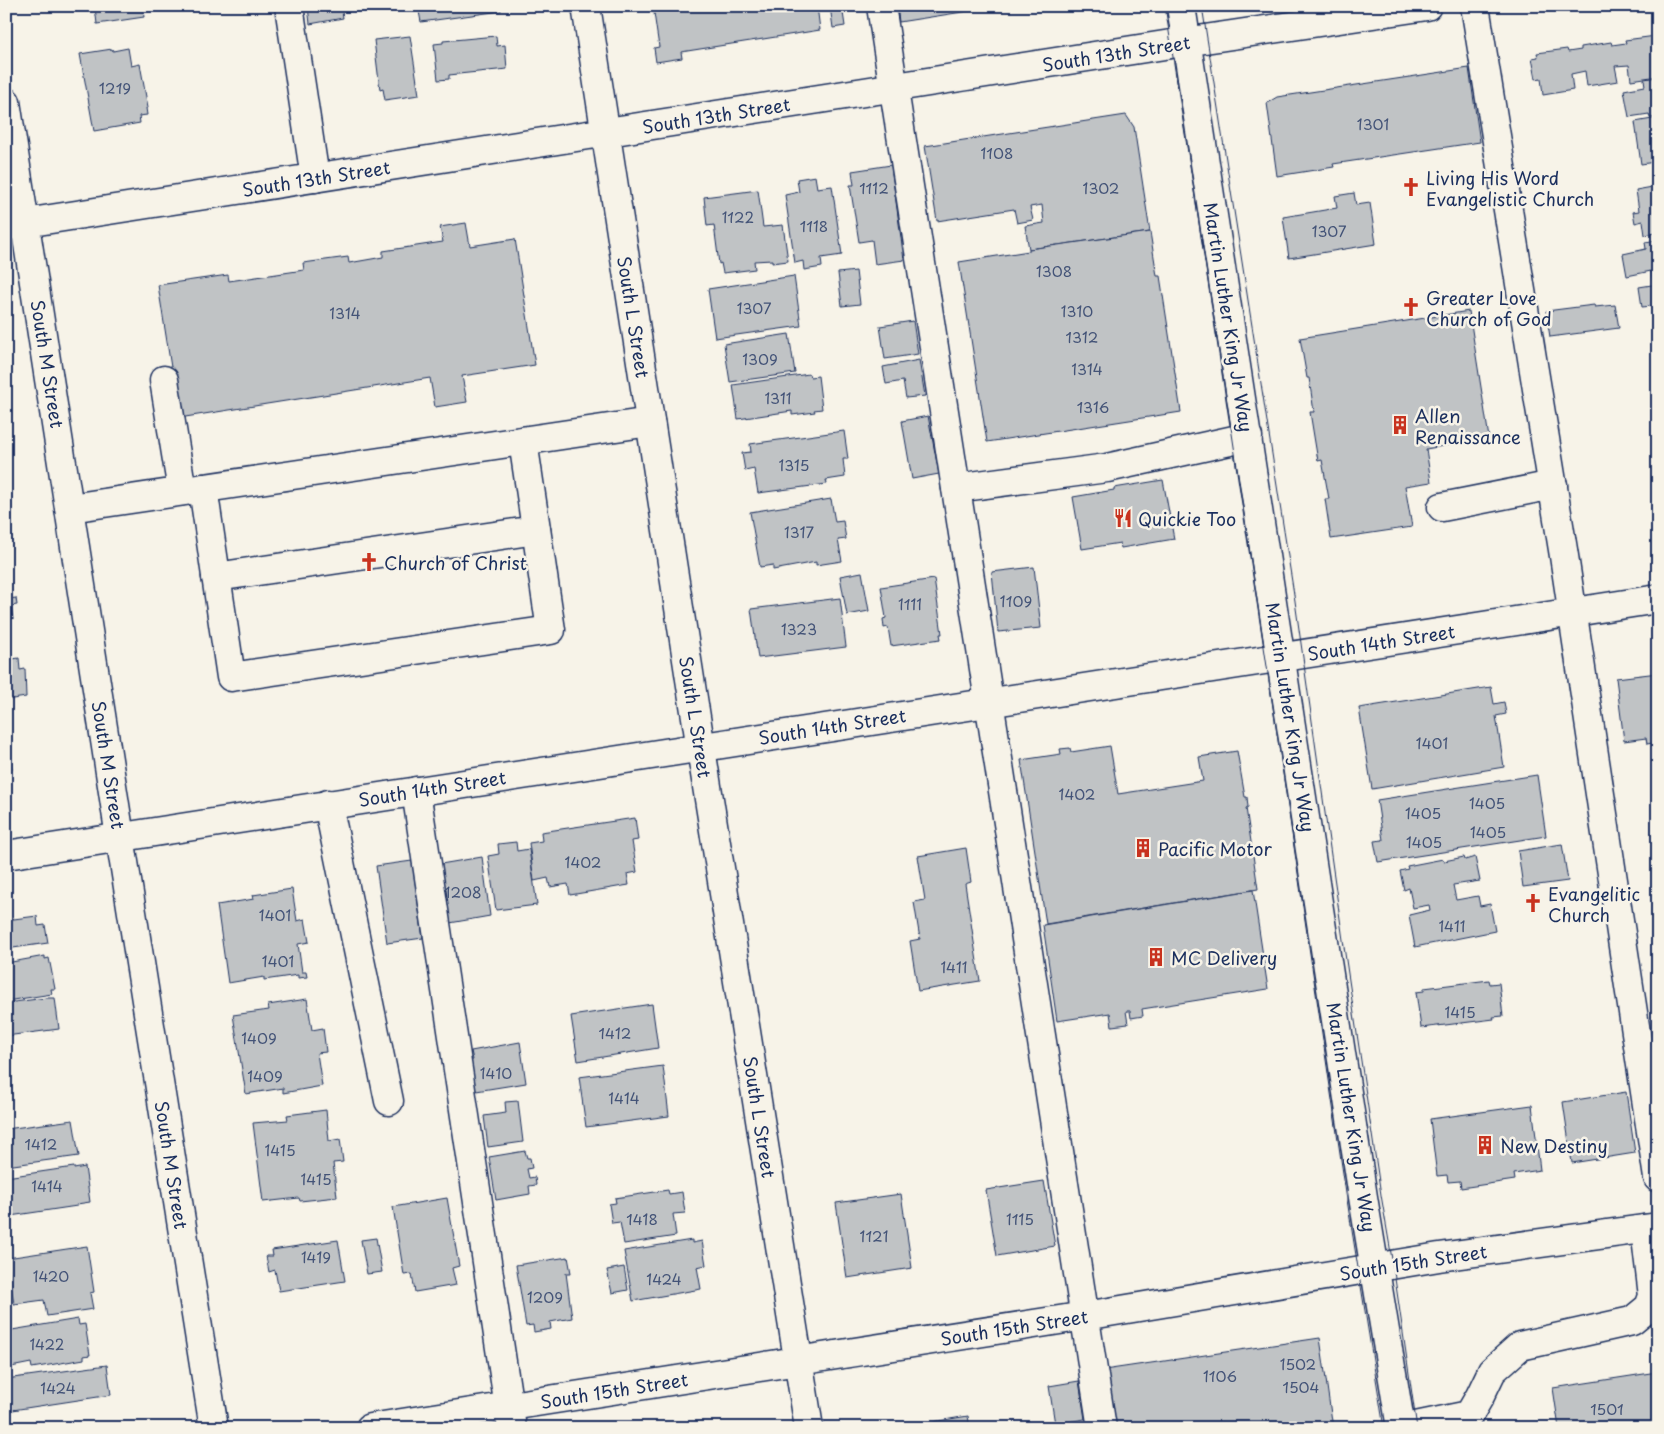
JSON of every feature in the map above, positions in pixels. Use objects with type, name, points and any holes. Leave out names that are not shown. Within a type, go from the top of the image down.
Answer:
[{"type":"street","points":[[289,6],[315,178]]},
{"type":"street","name":"South L Street","points":[[586,6],[700,747],[809,1428]]},
{"type":"street","points":[[881,6],[1102,1428]]},
{"type":"street","name":"Martin Luther King Jr Way","points":[[1181,6],[1363,1197],[1401,1428]]},
{"type":"street","name":"South 13th Street","points":[[16,225],[1426,6]]},
{"type":"street","points":[[1476,6],[1553,485],[1658,1178]]},
{"type":"street","name":"South M Street","points":[[6,102],[16,225],[70,508],[214,1428]]},
{"type":"street","points":[[164,380],[216,577],[231,677],[551,630],[523,441]]},
{"type":"street","points":[[70,508],[650,422]]},
{"type":"street","points":[[956,488],[1107,468],[1248,437]]},
{"type":"street","points":[[1442,507],[1553,485]]},
{"type":"street","points":[[216,577],[536,530]]},
{"type":"street","name":"South 14th Street","points":[[6,855],[1658,599]]},
{"type":"street","points":[[416,791],[510,1417]]},
{"type":"street","points":[[328,804],[389,1101]]},
{"type":"street","points":[[1406,1428],[1469,1415],[1492,1371],[1520,1346],[1632,1320],[1649,1307],[1653,1296],[1651,1228]]},
{"type":"street","name":"South 15th Street","points":[[370,1428],[510,1417],[798,1361],[1085,1316],[1439,1257],[1651,1228]]},
{"type":"building","points":[[87,6],[167,6],[143,10],[144,17],[97,24],[95,7],[87,8]]},
{"type":"building","points":[[308,6],[341,6],[343,18],[310,24]]},
{"type":"building","points":[[418,6],[501,6],[501,11],[421,22]]},
{"type":"building","points":[[653,6],[817,6],[820,30],[681,52],[682,58],[656,62],[654,48],[659,47]]},
{"type":"building","points":[[830,6],[842,6],[845,26],[833,28]]},
{"type":"building","points":[[897,6],[1001,6],[899,22]]},
{"type":"building","points":[[410,36],[419,95],[385,100],[383,89],[380,90],[374,40]]},
{"type":"building","points":[[496,36],[497,46],[505,45],[507,69],[449,75],[449,79],[438,80],[434,44],[443,43],[443,41]]},
{"type":"building","points":[[1656,36],[1658,38],[1658,76],[1631,80],[1629,65],[1615,66],[1618,81],[1587,86],[1585,71],[1571,74],[1573,90],[1543,95],[1541,78],[1536,79],[1532,58],[1538,57],[1537,53],[1567,49],[1568,52],[1581,50],[1581,47],[1611,42],[1612,45],[1626,43],[1625,40]]},
{"type":"building","points":[[128,48],[131,66],[140,64],[148,108],[146,108],[147,115],[139,116],[140,123],[94,131],[80,54]]},
{"type":"building","points":[[1469,68],[1480,142],[1333,164],[1334,167],[1277,176],[1267,103],[1277,97]]},
{"type":"building","points":[[1658,77],[1658,117],[1650,118],[1649,114],[1629,117],[1624,90],[1645,86],[1644,79]]},
{"type":"building","points":[[1126,115],[1134,127],[1150,232],[1029,249],[1025,226],[1044,223],[1042,205],[1030,207],[1033,220],[1017,223],[1014,209],[937,221],[925,146]]},
{"type":"building","points":[[1658,118],[1658,166],[1656,166],[1655,162],[1641,164],[1635,122]]},
{"type":"building","points":[[891,165],[904,260],[875,264],[872,240],[859,242],[850,185],[854,185],[852,171]]},
{"type":"building","points":[[815,176],[817,188],[832,186],[842,255],[821,258],[822,267],[804,270],[803,261],[795,263],[785,195],[799,192],[797,179]]},
{"type":"building","points":[[1658,186],[1658,238],[1656,238],[1655,233],[1645,235],[1643,221],[1635,223],[1633,212],[1639,211],[1636,190]]},
{"type":"building","points":[[758,190],[763,227],[783,225],[788,261],[772,263],[772,260],[754,261],[755,269],[723,273],[721,263],[719,264],[714,225],[707,226],[704,197]]},
{"type":"building","points":[[1354,193],[1356,205],[1370,203],[1376,244],[1289,258],[1283,217],[1337,208],[1335,196]]},
{"type":"building","points":[[466,223],[470,246],[515,239],[535,365],[462,376],[467,402],[435,407],[430,378],[179,418],[158,285],[228,275],[229,281],[304,270],[303,263],[348,257],[349,263],[383,257],[383,251],[443,242],[440,227]]},
{"type":"building","points":[[1150,232],[1157,276],[1160,276],[1181,412],[987,442],[959,262],[1029,251],[1029,249]]},
{"type":"building","points":[[1658,240],[1658,282],[1653,283],[1651,271],[1627,276],[1623,254],[1646,249],[1645,242]]},
{"type":"building","points":[[856,271],[860,304],[842,306],[838,273]]},
{"type":"building","points":[[794,276],[801,326],[715,338],[708,289]]},
{"type":"building","points":[[1658,284],[1658,322],[1654,323],[1652,306],[1642,307],[1639,287]]},
{"type":"building","points":[[1594,305],[1595,307],[1615,305],[1619,328],[1550,337],[1546,311]]},
{"type":"building","name":"Allen Renaissance","points":[[1469,311],[1489,438],[1426,449],[1431,482],[1405,486],[1412,527],[1331,539],[1325,499],[1329,499],[1322,460],[1318,461],[1310,412],[1314,412],[1300,338]]},
{"type":"building","points":[[913,321],[918,354],[885,359],[880,326]]},
{"type":"building","points":[[789,334],[795,373],[730,382],[724,344]]},
{"type":"building","points":[[919,360],[925,396],[906,398],[903,381],[886,384],[883,367]]},
{"type":"building","points":[[809,374],[810,377],[818,376],[822,409],[814,410],[815,412],[792,415],[792,411],[738,419],[733,385]]},
{"type":"building","points":[[928,416],[939,474],[912,479],[902,421]]},
{"type":"building","points":[[844,431],[848,459],[843,459],[845,477],[826,480],[827,484],[758,493],[754,469],[745,471],[742,453],[751,452],[750,444]]},
{"type":"building","name":"Quickie Too","points":[[1163,480],[1174,539],[1121,548],[1120,543],[1082,549],[1073,497]]},
{"type":"building","points":[[831,499],[835,522],[843,521],[846,539],[838,540],[842,561],[816,565],[816,562],[773,570],[773,565],[760,567],[750,512]]},
{"type":"building","points":[[1034,567],[1041,628],[998,632],[992,572]]},
{"type":"building","points":[[862,572],[869,611],[847,615],[840,576]]},
{"type":"building","points":[[934,579],[942,634],[940,634],[941,639],[891,646],[888,627],[884,628],[883,619],[886,618],[881,587]]},
{"type":"building","points":[[6,583],[8,599],[16,598],[17,605],[11,606],[13,619],[6,620]]},
{"type":"building","points":[[840,598],[846,647],[758,658],[751,609]]},
{"type":"building","points":[[19,658],[20,670],[25,669],[26,697],[6,700],[6,660]]},
{"type":"building","points":[[1658,673],[1658,742],[1647,744],[1646,738],[1624,741],[1616,678]]},
{"type":"building","points":[[1491,687],[1494,704],[1504,702],[1506,714],[1496,716],[1504,767],[1372,789],[1359,708]]},
{"type":"building","points":[[6,730],[12,769],[6,770]]},
{"type":"building","name":"Pacific Motor","points":[[1110,746],[1118,794],[1203,781],[1199,757],[1237,751],[1245,797],[1247,797],[1248,807],[1246,808],[1258,889],[1046,924],[1021,760],[1061,754],[1060,749],[1070,748],[1071,752]]},
{"type":"building","points":[[1537,775],[1546,836],[1378,862],[1374,841],[1383,840],[1377,800]]},
{"type":"building","points":[[635,818],[638,840],[632,841],[637,872],[627,874],[629,885],[570,895],[568,884],[550,887],[548,878],[534,881],[529,843],[542,841],[541,832]]},
{"type":"building","points":[[516,842],[517,851],[529,849],[537,905],[496,910],[488,856],[499,854],[498,844]]},
{"type":"building","points":[[1562,844],[1568,881],[1523,887],[1518,851]]},
{"type":"building","points":[[966,848],[971,882],[965,884],[980,981],[918,991],[910,941],[920,939],[914,902],[925,900],[918,856]]},
{"type":"building","points":[[482,857],[490,916],[444,924],[435,865]]},
{"type":"building","points":[[1464,857],[1465,860],[1475,857],[1480,881],[1453,885],[1456,900],[1478,896],[1480,906],[1490,904],[1495,931],[1415,947],[1409,915],[1430,910],[1429,905],[1413,908],[1409,888],[1404,890],[1400,871],[1408,869],[1407,866]]},
{"type":"building","points":[[412,861],[423,938],[387,943],[376,866]]},
{"type":"building","points":[[1654,875],[1658,875],[1658,900]]},
{"type":"building","points":[[292,889],[297,921],[305,919],[309,942],[298,944],[302,972],[306,972],[307,977],[298,978],[298,975],[264,980],[264,977],[228,983],[217,905],[254,899],[253,895]]},
{"type":"building","name":"MC Delivery","points":[[1253,890],[1268,989],[1142,1009],[1143,1016],[1131,1018],[1130,1011],[1126,1011],[1128,1024],[1112,1026],[1110,1013],[1057,1021],[1043,925]]},
{"type":"building","points":[[37,916],[38,926],[45,925],[48,943],[6,949],[6,920]]},
{"type":"building","points":[[45,956],[45,959],[49,958],[55,989],[51,989],[52,994],[6,1001],[6,963]]},
{"type":"building","points":[[1489,980],[1490,984],[1499,983],[1503,1016],[1493,1017],[1494,1019],[1421,1028],[1416,992],[1424,991],[1424,988]]},
{"type":"building","points":[[55,998],[59,1029],[6,1036],[6,1003]]},
{"type":"building","points":[[307,999],[312,1030],[323,1028],[326,1052],[317,1053],[322,1086],[283,1093],[283,1088],[246,1094],[233,1015],[269,1010],[268,1005]]},
{"type":"building","points":[[652,1004],[658,1048],[578,1061],[571,1016]]},
{"type":"building","points":[[520,1042],[526,1083],[470,1092],[465,1061],[473,1060],[471,1051]]},
{"type":"building","points":[[663,1066],[669,1116],[586,1127],[579,1077]]},
{"type":"building","points":[[1626,1092],[1635,1153],[1572,1163],[1563,1102]]},
{"type":"building","points":[[518,1101],[523,1142],[488,1147],[484,1116],[506,1113],[505,1102]]},
{"type":"building","name":"New Destiny","points":[[1532,1105],[1540,1170],[1514,1174],[1515,1180],[1461,1188],[1460,1181],[1448,1182],[1447,1175],[1437,1176],[1430,1119]]},
{"type":"building","points":[[326,1110],[329,1141],[340,1139],[343,1162],[333,1163],[337,1197],[300,1201],[299,1198],[263,1202],[253,1123],[288,1120],[287,1115]]},
{"type":"building","points":[[73,1120],[79,1156],[6,1166],[6,1129]]},
{"type":"building","points":[[525,1151],[527,1158],[530,1158],[532,1168],[527,1169],[529,1178],[535,1177],[536,1185],[529,1186],[530,1194],[496,1200],[489,1157]]},
{"type":"building","points":[[74,1167],[74,1169],[85,1167],[90,1202],[77,1204],[77,1206],[10,1216],[6,1192],[6,1177]]},
{"type":"building","points":[[1044,1181],[1055,1246],[997,1256],[986,1190]]},
{"type":"building","points":[[668,1190],[669,1194],[682,1192],[685,1213],[673,1214],[676,1236],[624,1244],[620,1222],[612,1223],[609,1204],[616,1203],[615,1198]]},
{"type":"building","points":[[901,1194],[912,1268],[847,1278],[836,1203]]},
{"type":"building","points":[[447,1198],[459,1266],[452,1268],[456,1285],[415,1292],[412,1274],[404,1275],[393,1207]]},
{"type":"building","points":[[376,1238],[382,1272],[367,1274],[361,1240]]},
{"type":"building","points":[[338,1240],[345,1281],[279,1291],[275,1270],[269,1272],[266,1256],[273,1256],[272,1250]]},
{"type":"building","points":[[692,1240],[692,1243],[702,1241],[706,1265],[697,1267],[701,1289],[633,1301],[624,1251]]},
{"type":"building","points":[[87,1246],[94,1292],[90,1293],[93,1309],[47,1316],[44,1300],[14,1304],[7,1258]]},
{"type":"building","points":[[568,1257],[571,1273],[566,1273],[572,1318],[550,1322],[551,1329],[534,1332],[533,1325],[526,1326],[516,1265]]},
{"type":"building","points":[[624,1267],[628,1290],[612,1293],[607,1270]]},
{"type":"building","points":[[78,1319],[79,1325],[85,1324],[90,1355],[84,1356],[84,1359],[32,1368],[31,1363],[6,1368],[6,1331]]},
{"type":"building","points":[[1320,1338],[1333,1428],[1112,1428],[1104,1370]]},
{"type":"building","points":[[107,1365],[111,1395],[6,1411],[6,1379]]},
{"type":"building","points":[[1657,1372],[1658,1428],[1559,1428],[1553,1388]]},
{"type":"building","points":[[1079,1381],[1085,1419],[1055,1424],[1049,1386]]},
{"type":"building","points":[[968,1416],[970,1428],[896,1428]]},
{"type":"tram line","points":[[1165,6],[1233,440],[1347,1200],[1384,1428]]},
{"type":"tram line","points":[[1202,6],[1295,601],[1343,940],[1417,1428]]},
{"type":"place","name":"Living His Word Evangelistic Church","points":[[1411,187]]},
{"type":"place","name":"Greater Love Church of God","points":[[1411,307]]},
{"type":"place","name":"Allen Renaissance","points":[[1400,425]]},
{"type":"place","name":"Quickie Too","points":[[1123,518]]},
{"type":"place","name":"Church of Christ","points":[[369,562]]},
{"type":"place","name":"Pacific Motor","points":[[1143,848]]},
{"type":"place","name":"Evangelitic Church","points":[[1533,903]]},
{"type":"place","name":"MC Delivery","points":[[1156,957]]},
{"type":"place","name":"New Destiny","points":[[1485,1145]]}]
